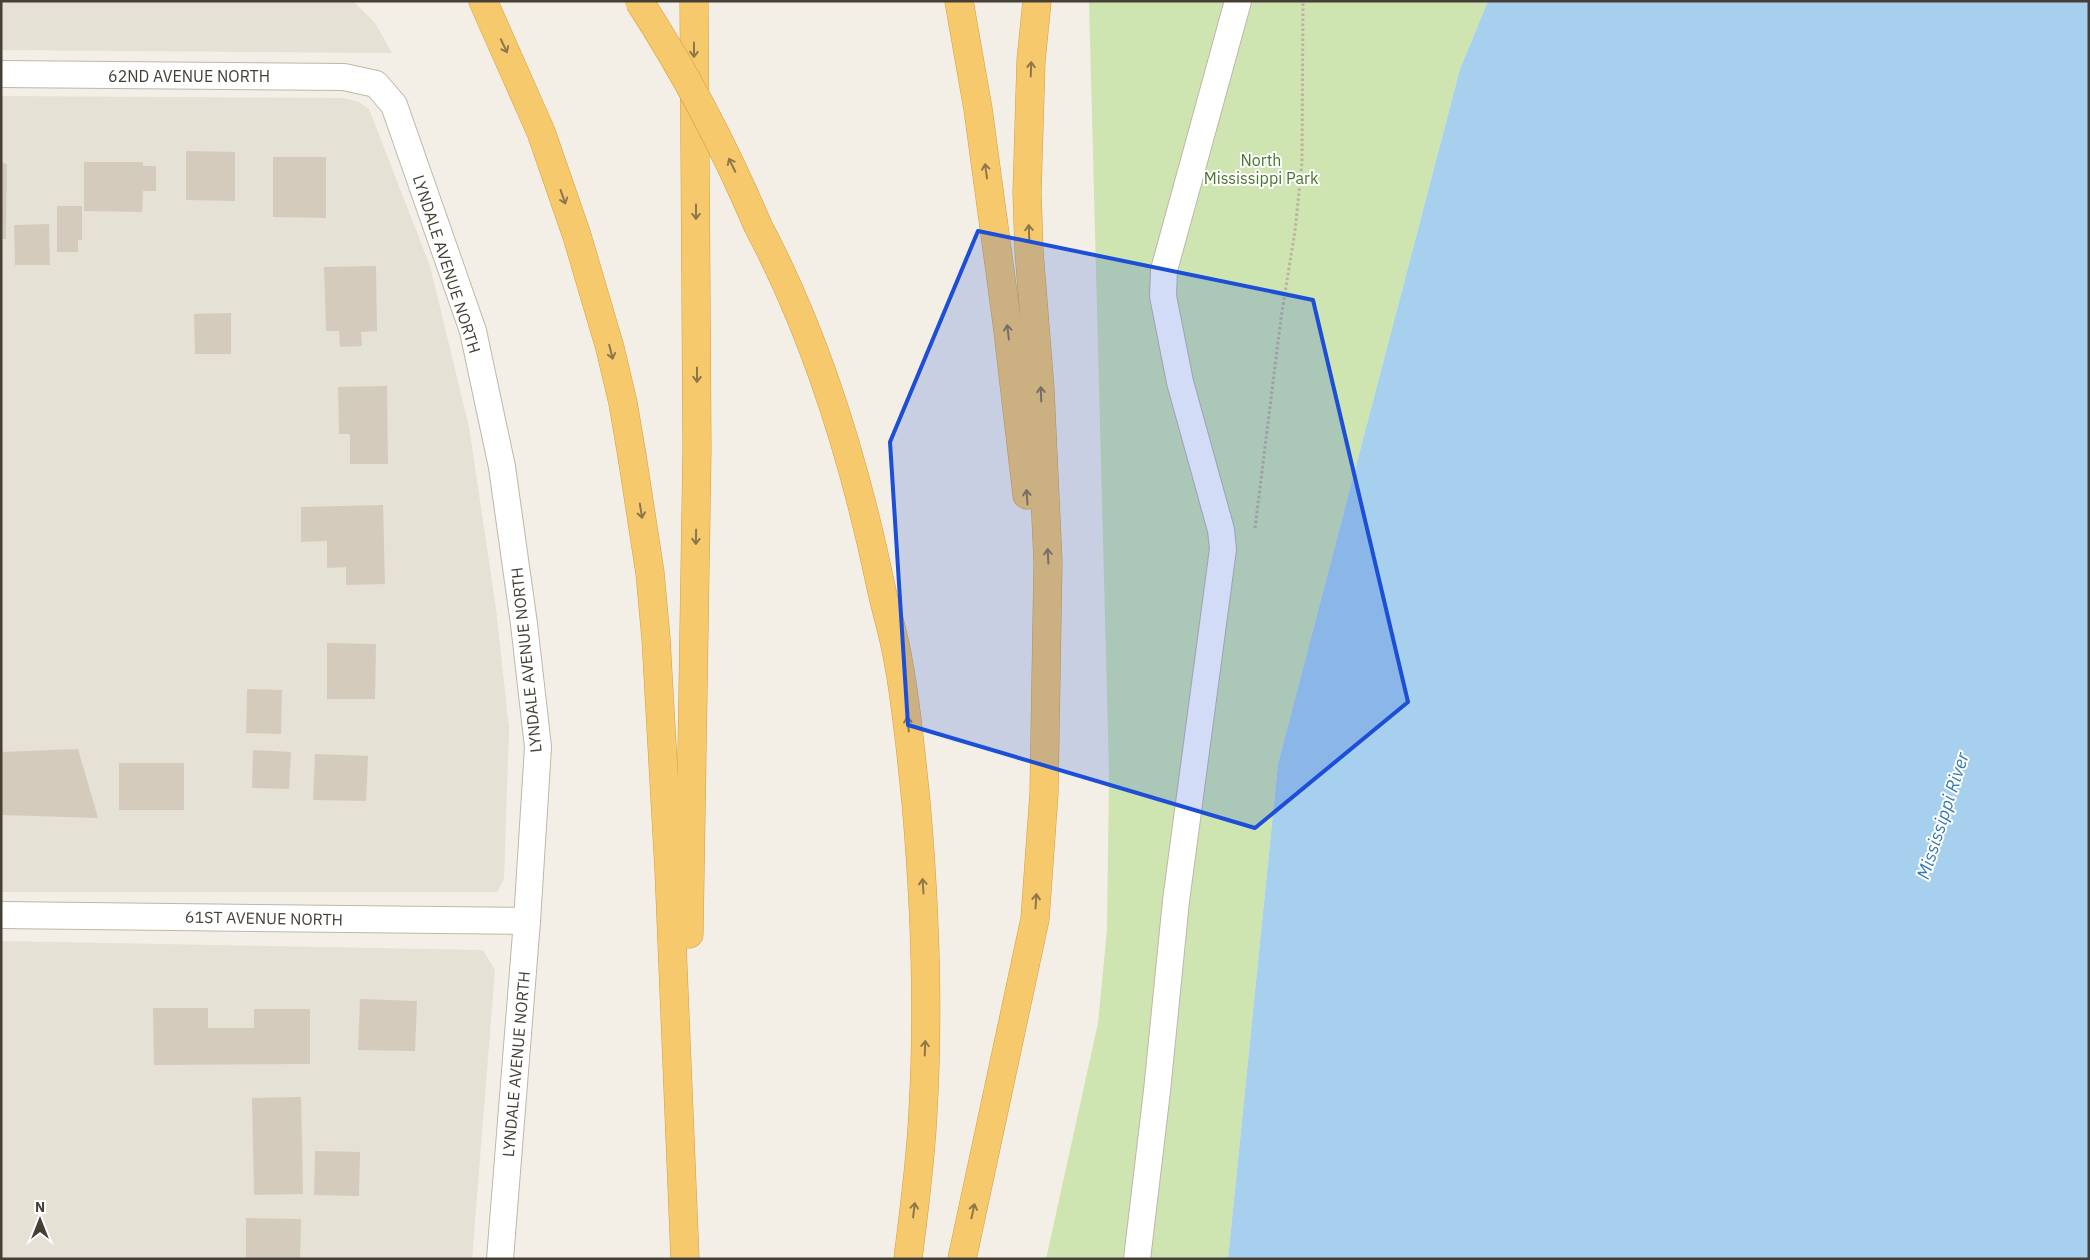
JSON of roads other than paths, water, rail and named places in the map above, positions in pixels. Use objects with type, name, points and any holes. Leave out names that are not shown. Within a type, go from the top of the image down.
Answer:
[{"type":"highway","points":[[483,1],[541,132],[577,236],[610,348],[623,403],[632,456],[650,573],[658,666],[670,870],[685,1259]]},
{"type":"highway","points":[[639,1],[710,123],[733,167],[758,226],[784,274],[803,321],[859,490],[898,657],[905,704],[920,847],[926,970],[924,1109],[908,1259]]},
{"type":"highway","points":[[684,1231],[698,449],[694,1]]},
{"type":"highway","points":[[959,1],[977,101],[1007,323],[1023,453],[1029,539],[1032,635],[1030,738],[1006,1052]]},
{"type":"highway","points":[[962,1259],[1035,919],[1044,793],[1048,562],[1040,389],[1027,193],[1031,61],[1036,1]]},
{"type":"street","points":[[1137,1259],[1157,1091],[1176,901],[1223,549],[1221,530],[1180,382],[1163,296],[1164,270],[1238,1]]},
{"type":"street","name":"62ND AVENUE NORTH","points":[[1,74],[344,77],[376,84]]},
{"type":"street","name":"LYNDALE AVENUE NORTH","points":[[376,84],[394,105],[473,331],[502,467],[524,624],[538,748],[527,921],[500,1259]]},
{"type":"street","name":"61ST AVENUE NORTH","points":[[1,915],[527,921]]},
{"type":"water","name":"Mississippi River","points":[[1488,1],[2089,1],[2089,1259],[1228,1259],[1278,764],[1460,69]]},
{"type":"park label","name":"North Mississippi Park","points":[[1261,169]]}]
